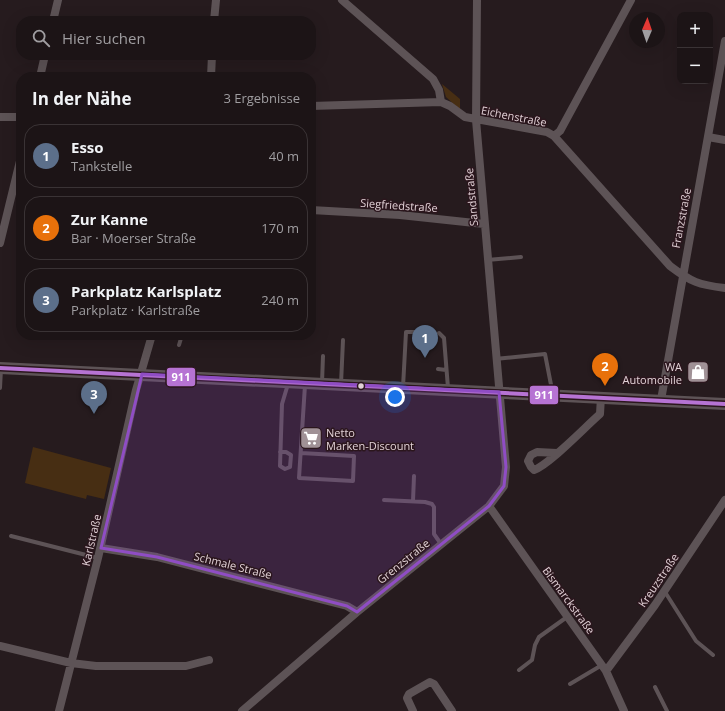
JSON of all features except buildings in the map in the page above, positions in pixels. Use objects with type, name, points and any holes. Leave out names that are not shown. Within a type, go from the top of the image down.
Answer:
[{"type":"main road","points":[[0,368],[725,404]]},
{"type":"street","points":[[54,16],[58,0]]},
{"type":"street","points":[[214,16],[216,0]]},
{"type":"street","points":[[316,106],[441,102],[439,90],[433,79],[342,0]]},
{"type":"street","name":"Sandstraße","points":[[477,0],[476,120],[495,359],[499,392]]},
{"type":"street","points":[[554,136],[560,131],[631,0]]},
{"type":"street","name":"Franzstraße","points":[[660,400],[725,41]]},
{"type":"street","points":[[41,72],[44,60]]},
{"type":"street","points":[[211,72],[212,60]]},
{"type":"street","name":"Eichenstraße","points":[[441,102],[450,106],[464,117],[547,132],[554,136],[670,266],[682,275],[703,286],[725,288]]},
{"type":"street","points":[[0,117],[16,117]]},
{"type":"street","points":[[708,137],[725,140]]},
{"type":"street","points":[[0,243],[16,177]]},
{"type":"street","name":"Siegfriedstraße","points":[[316,210],[400,215],[484,224]]},
{"type":"street","name":"Karlstraße","points":[[59,711],[98,558],[136,390],[142,374],[151,340]]},
{"type":"street","name":"Grenzstraße","points":[[242,711],[357,612],[489,506],[504,486],[506,467],[499,392]]},
{"type":"street","points":[[556,453],[600,414],[601,398]]},
{"type":"street","name":"Kreuzstraße","points":[[604,668],[664,591],[725,500]]},
{"type":"street","name":"Bismarckstraße","points":[[489,506],[604,668],[624,711]]},
{"type":"street","name":"Schmale Straße","points":[[100,548],[157,557],[347,606],[357,612]]},
{"type":"street","points":[[0,646],[71,663],[96,666],[186,666],[209,660]]},
{"type":"street","points":[[413,711],[407,698],[409,694],[430,682],[434,684],[452,711]]},
{"type":"lane","points":[[487,260],[521,257]]},
{"type":"lane","points":[[403,388],[407,368],[408,352],[406,332],[427,332]]},
{"type":"lane","points":[[439,333],[444,338],[444,354],[448,390]]},
{"type":"lane","points":[[179,345],[180,340]]},
{"type":"lane","points":[[341,384],[343,340]]},
{"type":"lane","points":[[439,353],[444,354]]},
{"type":"lane","points":[[495,359],[545,354],[553,395]]},
{"type":"lane","points":[[322,384],[323,356]]},
{"type":"lane","points":[[439,362],[445,362]]},
{"type":"lane","points":[[0,368],[0,388]]},
{"type":"lane","points":[[438,370],[446,370]]},
{"type":"lane","points":[[280,452],[282,404],[289,382]]},
{"type":"lane","points":[[301,453],[354,456],[353,481],[299,478],[305,383]]},
{"type":"lane","points":[[413,501],[414,476]]},
{"type":"lane","points":[[384,500],[413,501],[432,504],[434,507],[434,534],[442,544]]},
{"type":"lane","points":[[11,536],[98,558]]},
{"type":"lane","points":[[664,591],[696,641],[713,655]]},
{"type":"lane","points":[[519,670],[532,660],[535,645],[539,637],[568,617]]},
{"type":"lane","points":[[570,684],[604,668]]},
{"type":"lane","points":[[654,687],[667,711]]},
{"type":"highlighted area","points":[[142,374],[499,392],[506,467],[504,486],[489,506],[357,612],[347,606],[157,557],[101,548]]},
{"type":"shaded area","points":[[442,84],[460,99],[460,110],[446,97]]},
{"type":"shaded area","points":[[33,447],[111,468],[104,499],[87,495],[86,499],[25,483]]},
{"type":"transit line","name":"911","points":[[0,368],[725,404]]},
{"type":"place","name":"Esso","points":[[425,358]]},
{"type":"place","name":"WA Automobile","points":[[698,372]]},
{"type":"place","name":"Zur Kanne","points":[[605,386]]},
{"type":"place","name":"Parkplatz Karlsplatz","points":[[94,414]]},
{"type":"place","name":"Netto Marken-Discount","points":[[311,438]]}]
